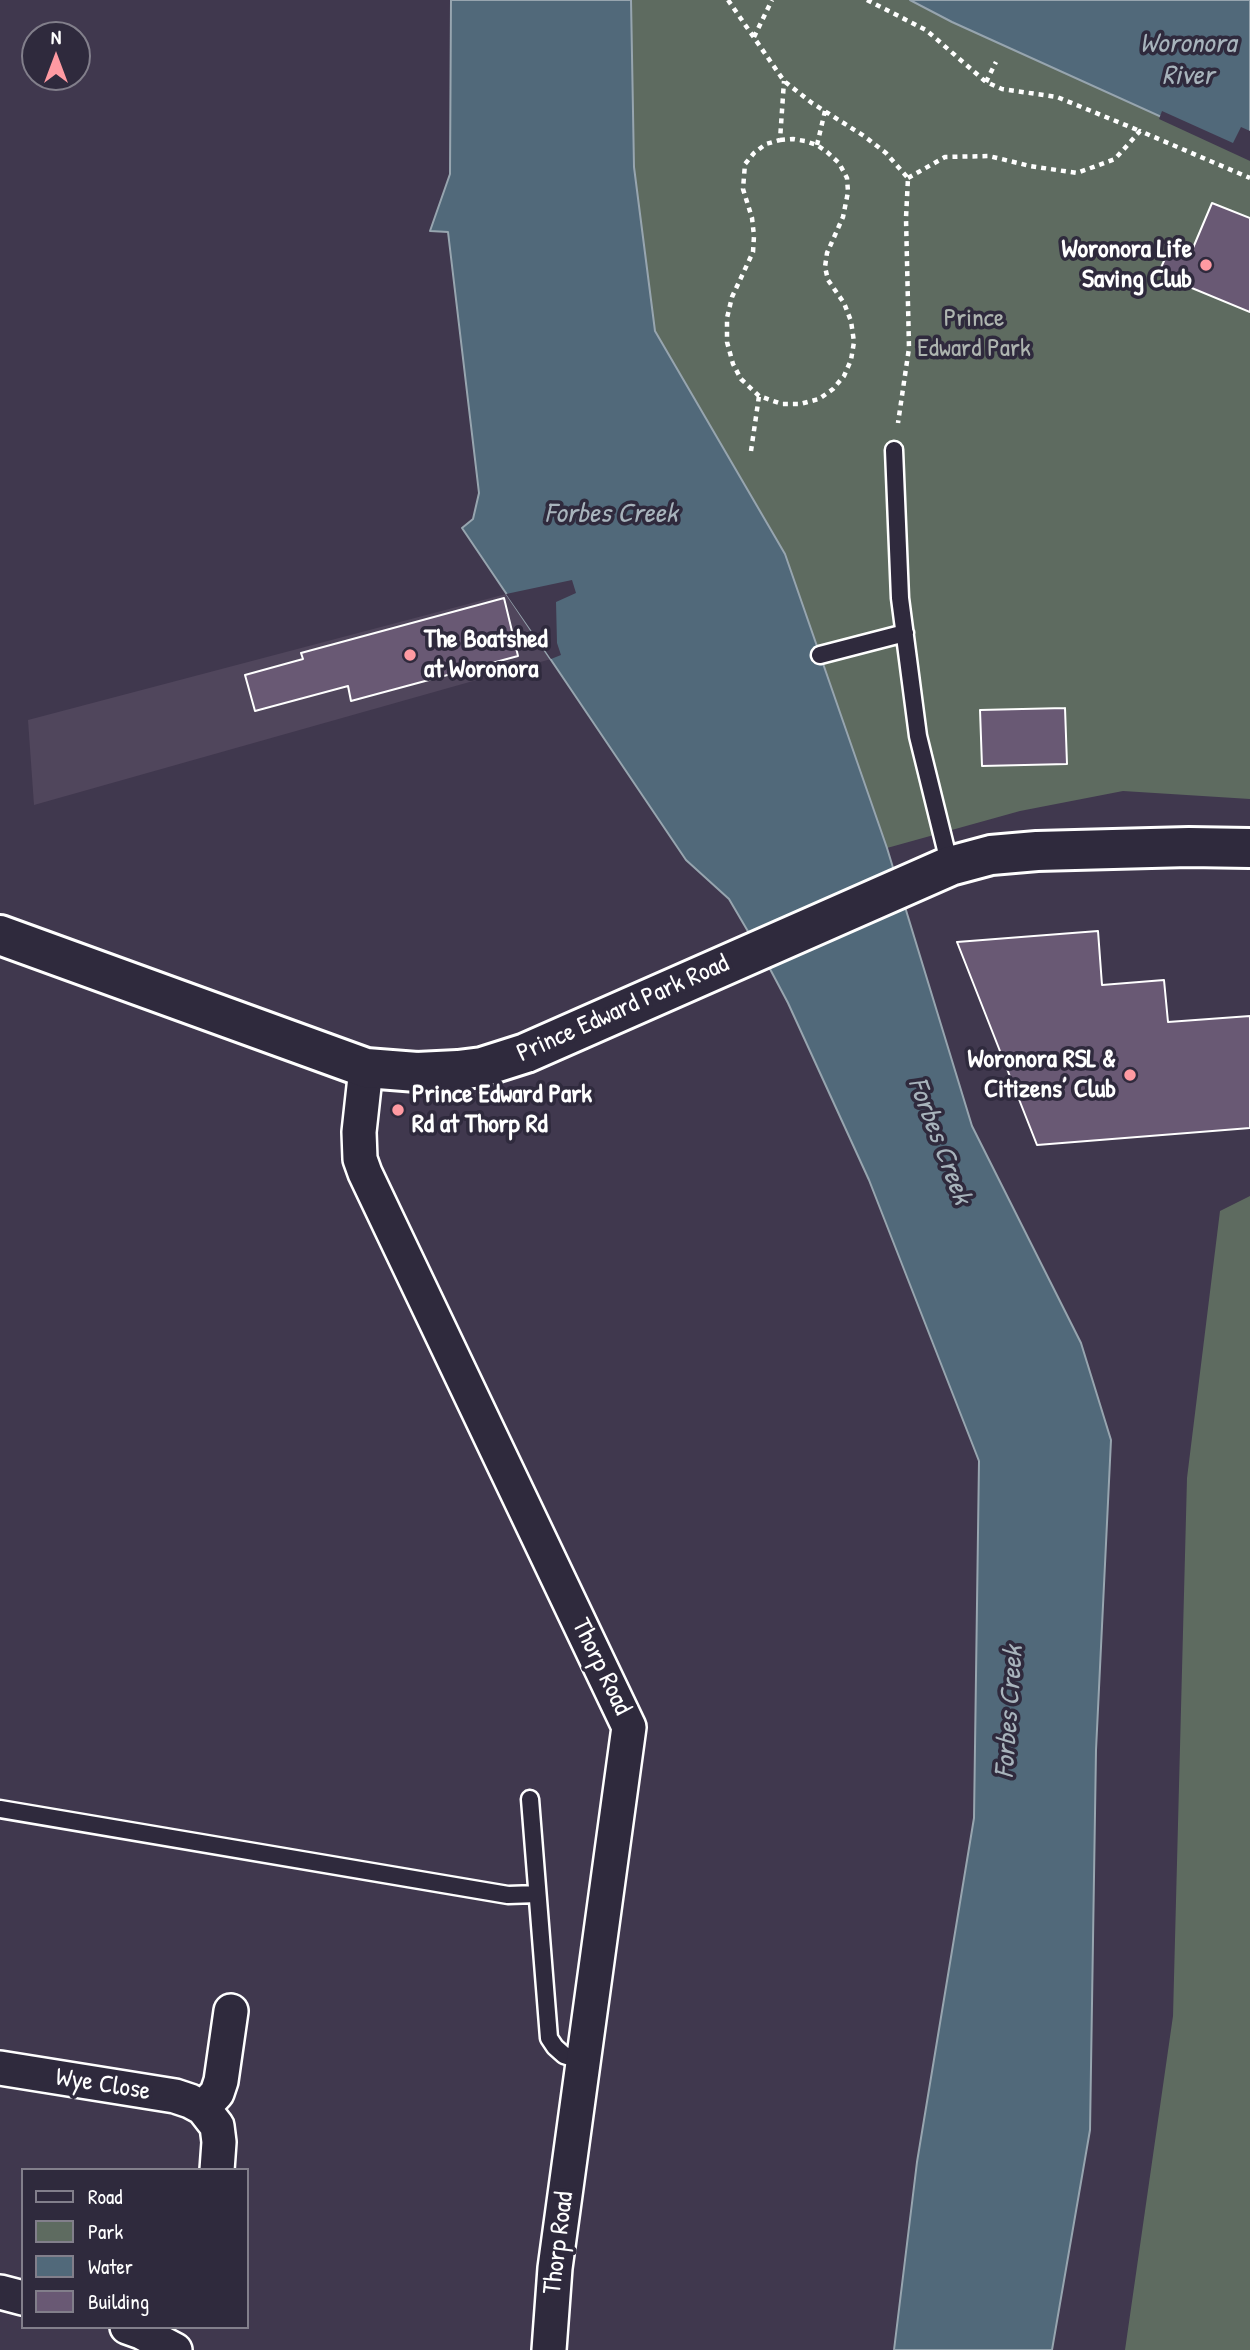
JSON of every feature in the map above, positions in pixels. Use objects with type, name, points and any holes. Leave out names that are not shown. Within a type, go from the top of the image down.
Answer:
[{"type":"street","name":"Prince Edward Park Road","points":[[0,935],[366,1068],[390,1072],[458,1070],[506,1060],[950,866],[991,855],[1037,851],[1250,848]]},
{"type":"street","name":"Thorp Road","points":[[366,1068],[359,1132],[360,1159],[365,1173],[629,1727],[555,2267],[549,2350]]},
{"type":"street","points":[[217,2168],[217,2126],[203,2108],[217,2093],[221,2081],[232,2011]]},
{"type":"street","name":"Wye Close","points":[[0,2068],[175,2096],[203,2108]]},
{"type":"street","points":[[0,2292],[21,2297]]},
{"type":"street","points":[[133,2329],[177,2350],[189,2329]]},
{"type":"lane","points":[[894,450],[900,598],[918,736],[950,866]]},
{"type":"lane","points":[[820,655],[905,633]]},
{"type":"lane","points":[[530,1799],[549,2038],[564,2055],[583,2061]]},
{"type":"lane","points":[[0,1808],[508,1895],[537,1894]]},
{"type":"path","points":[[728,0],[784,81],[886,153],[908,178],[906,218],[909,348],[894,450]]},
{"type":"path","points":[[754,38],[772,0]]},
{"type":"path","points":[[867,0],[926,30],[986,82],[1002,89],[1057,97],[1250,178]]},
{"type":"path","points":[[986,82],[996,62]]},
{"type":"path","points":[[780,140],[784,81]]},
{"type":"path","points":[[817,145],[825,111]]},
{"type":"path","points":[[908,178],[945,158],[989,156],[1077,173],[1115,159],[1140,131]]},
{"type":"path","points":[[793,139],[817,145],[839,163],[847,178],[846,205],[843,217],[830,240],[825,267],[828,280],[844,303],[851,321],[854,341],[851,360],[844,376],[833,389],[819,399],[800,404],[782,404],[759,396],[741,379],[733,364],[727,342],[727,318],[732,297],[753,253],[752,218],[743,189],[745,164],[766,144],[780,140],[793,139]]},
{"type":"path","points":[[751,451],[759,396]]},
{"type":"shaded area","points":[[506,594],[551,659],[34,805],[28,720]]},
{"type":"green space","name":"Prince Edward Park","points":[[631,0],[910,0],[952,22],[1250,157],[1250,799],[1123,791],[1020,811],[887,848],[785,554],[655,331],[634,167]]},
{"type":"green space","points":[[1250,1196],[1250,2350],[1125,2350],[1173,2016],[1187,1478],[1220,1211]]},
{"type":"water","name":"Forbes Creek","points":[[451,0],[631,0],[634,167],[655,331],[785,554],[887,848],[972,1126],[1081,1343],[1111,1440],[1096,1750],[1090,2130],[1052,2350],[894,2350],[917,2162],[974,1818],[979,1461],[869,1180],[770,969],[729,899],[686,860],[462,528],[473,519],[479,493],[448,232],[430,231],[450,174]]},
{"type":"water","name":"Woronora River","points":[[910,0],[1250,0],[1250,157],[952,22]]},
{"type":"pier","points":[[1162,111],[1233,143],[1241,127],[1250,131],[1250,161],[1159,119]]},
{"type":"pier","points":[[572,580],[576,593],[556,602],[557,643],[561,655],[551,659],[506,594]]},
{"type":"building","name":"Woronora Life Saving Club","points":[[1212,203],[1250,218],[1250,312],[1158,274],[1170,248],[1190,255]]},
{"type":"building","name":"The Boatshed at Woronora","points":[[504,598],[518,656],[351,701],[348,686],[255,711],[245,675],[303,659],[301,653]]},
{"type":"building","points":[[1065,708],[1067,764],[982,766],[980,710]]},
{"type":"building","name":"Woronora RSL & Citizens’ Club","points":[[1098,931],[1102,985],[1164,980],[1168,1022],[1250,1016],[1250,1128],[1037,1145],[957,942]]},
{"type":"place","name":"Woronora Life Saving Club","points":[[1206,265]]},
{"type":"place","name":"The Boatshed at Woronora","points":[[410,655]]},
{"type":"place","name":"Woronora RSL & Citizens’ Club","points":[[1130,1075]]},
{"type":"place","name":"Prince Edward Park Rd at Thorp Rd","points":[[398,1110]]}]
